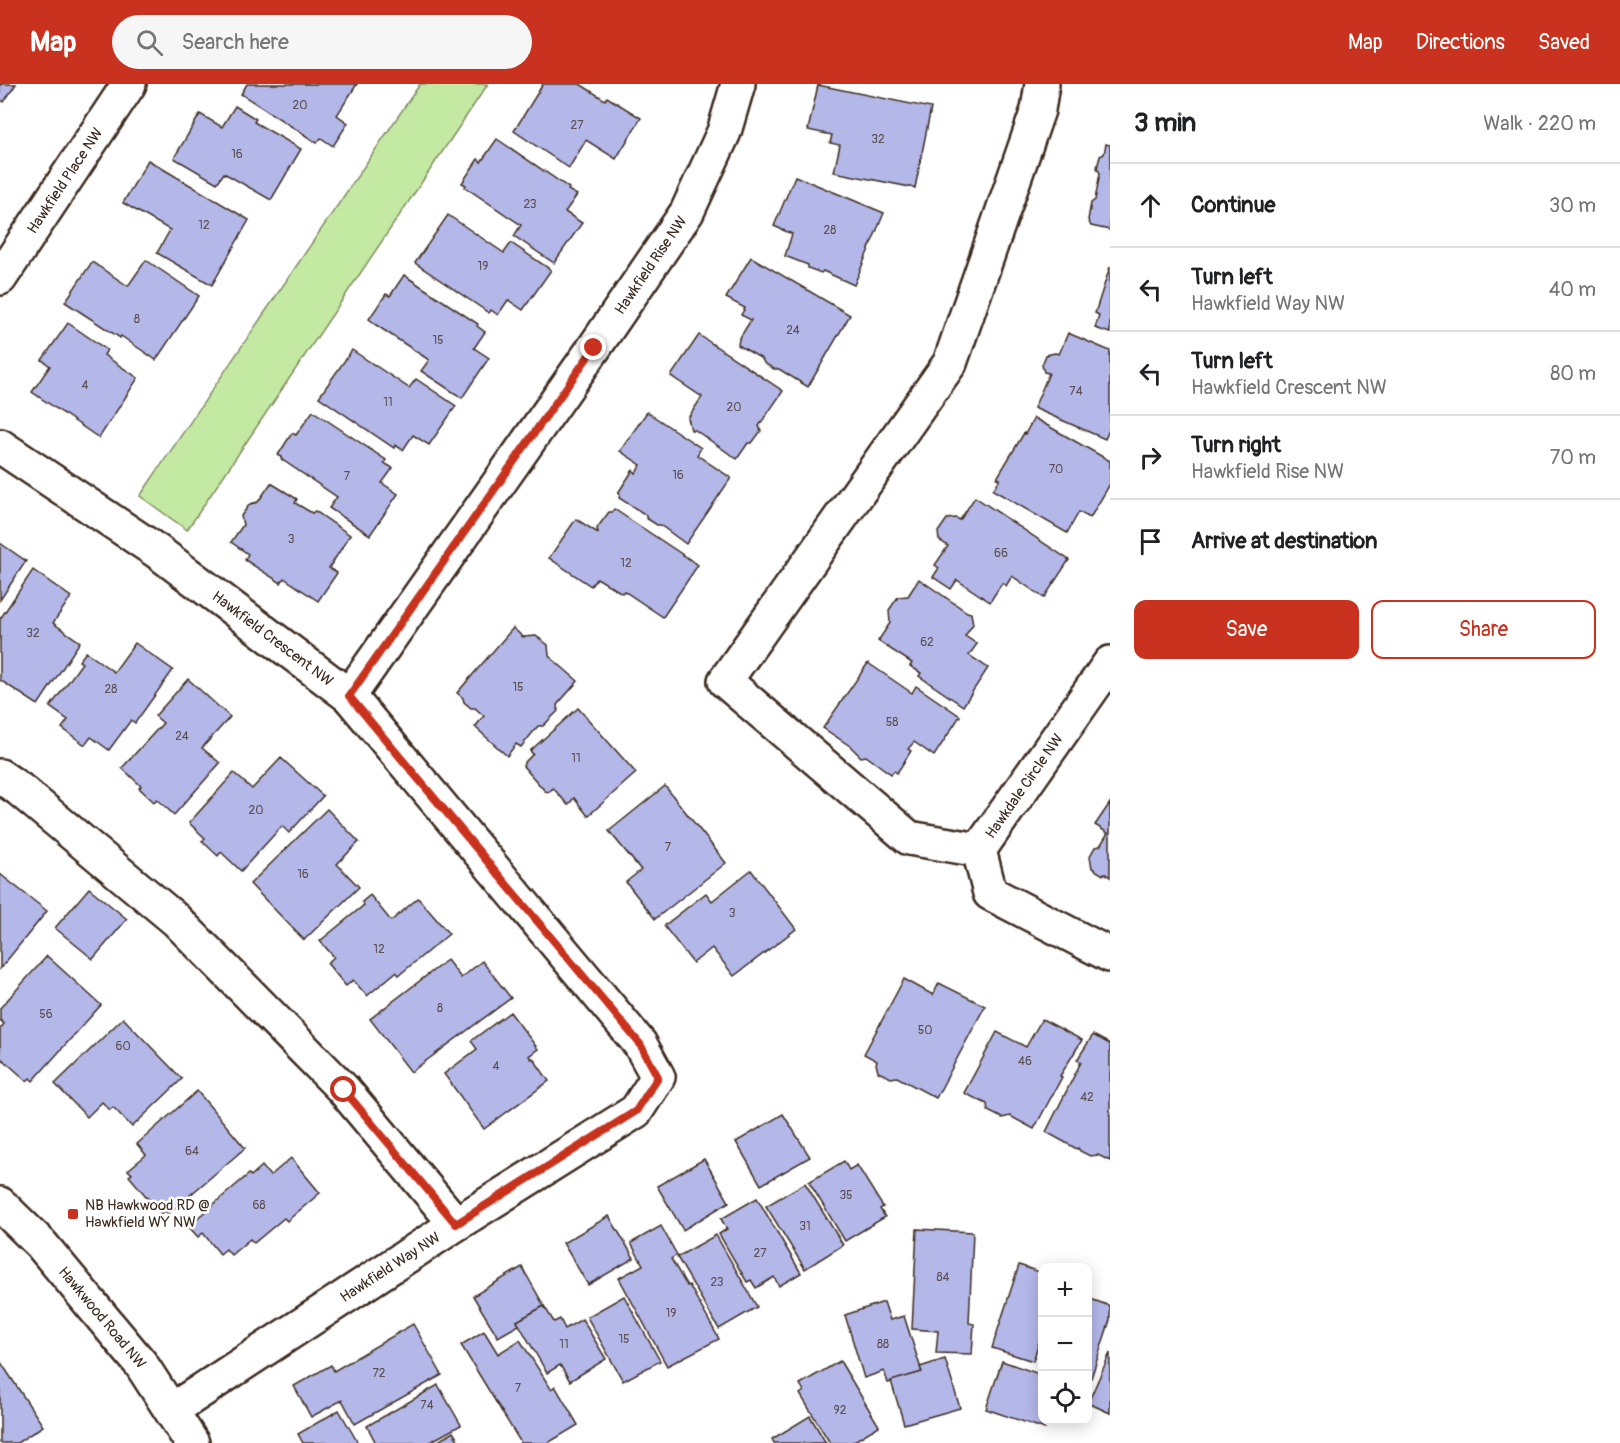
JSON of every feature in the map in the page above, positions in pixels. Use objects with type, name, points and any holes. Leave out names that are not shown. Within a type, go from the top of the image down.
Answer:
[{"type":"street","name":"Hawkfield Place NW","points":[[0,278],[129,84]]},
{"type":"street","name":"Hawkfield Rise NW","points":[[349,696],[687,212],[724,132],[738,84]]},
{"type":"street","points":[[979,850],[909,838],[725,681],[950,363],[1038,110],[1042,84]]},
{"type":"street","name":"Hawkfield Crescent NW","points":[[0,446],[158,552],[349,696],[640,1044],[658,1077]]},
{"type":"street","name":"Hawkdale Circle NW","points":[[1110,663],[979,850],[990,893],[1110,955]]},
{"type":"street","points":[[0,776],[19,789],[176,920],[344,1090],[456,1224]]},
{"type":"street","name":"Hawkfield Way NW","points":[[172,1410],[456,1224],[636,1111],[658,1077]]},
{"type":"street","name":"Hawkwood Road NW","points":[[0,1204],[41,1244],[141,1364],[192,1443]]},
{"type":"green space","points":[[420,84],[488,84],[187,530],[140,496]]},
{"type":"building","points":[[0,84],[16,84],[4,102],[0,99]]},
{"type":"building","points":[[247,84],[357,84],[337,115],[348,123],[333,146],[321,138],[317,143],[241,94]]},
{"type":"building","points":[[543,84],[580,84],[605,100],[607,97],[641,118],[616,159],[586,140],[569,168],[514,131]]},
{"type":"building","points":[[818,85],[931,108],[915,188],[834,172],[840,145],[830,143],[832,135],[808,130]]},
{"type":"building","points":[[235,106],[256,119],[254,122],[301,149],[271,200],[224,173],[217,183],[174,158],[200,114],[222,127]]},
{"type":"building","points":[[497,139],[577,195],[565,212],[582,223],[554,263],[514,236],[521,225],[462,183],[478,159],[481,162]]},
{"type":"building","points":[[1106,144],[1110,145],[1110,230],[1091,226],[1088,220],[1091,203],[1095,200],[1100,173],[1097,168]]},
{"type":"building","points":[[148,160],[249,220],[212,285],[157,253],[170,230],[123,203]]},
{"type":"building","points":[[795,176],[884,213],[854,285],[823,271],[821,273],[808,268],[808,265],[785,256],[792,234],[774,226]]},
{"type":"building","points":[[448,215],[504,253],[511,243],[551,270],[523,310],[508,300],[498,315],[491,310],[489,313],[415,263]]},
{"type":"building","points":[[751,257],[850,315],[808,387],[779,369],[774,369],[764,363],[762,359],[738,345],[739,339],[751,320],[741,315],[745,308],[726,298]]},
{"type":"building","points":[[146,260],[199,296],[156,360],[65,302],[92,262],[128,286]]},
{"type":"building","points":[[1110,267],[1110,333],[1095,328],[1099,315],[1095,313]]},
{"type":"building","points":[[404,275],[478,324],[477,326],[485,332],[474,348],[489,358],[462,398],[421,371],[429,360],[369,319],[386,294],[390,296]]},
{"type":"building","points":[[68,323],[107,350],[104,355],[138,378],[99,438],[32,392],[50,366],[42,360]]},
{"type":"building","points":[[1068,333],[1110,351],[1110,428],[1105,439],[1034,408],[1049,373],[1044,372],[1042,365],[1046,355],[1059,354]]},
{"type":"building","points":[[699,335],[783,391],[759,426],[761,431],[752,443],[748,443],[737,459],[695,430],[691,430],[688,418],[702,397],[671,376]]},
{"type":"building","points":[[352,350],[409,388],[416,379],[456,406],[429,445],[413,435],[403,450],[395,445],[394,448],[319,397]]},
{"type":"building","points":[[313,411],[386,460],[384,463],[393,468],[382,483],[398,494],[370,535],[329,508],[337,497],[278,455],[292,433],[296,435]]},
{"type":"building","points":[[647,412],[701,448],[697,455],[731,478],[686,544],[619,498],[618,493],[633,470],[636,473],[641,465],[620,451]]},
{"type":"building","points":[[1034,418],[1110,461],[1110,484],[1090,518],[1079,512],[1067,533],[993,490],[1000,479],[997,478]]},
{"type":"building","points":[[271,483],[297,499],[295,503],[312,513],[315,511],[350,535],[329,568],[337,573],[318,601],[284,578],[281,583],[245,560],[248,554],[231,542],[243,525],[241,516],[250,504],[258,502]]},
{"type":"building","points":[[975,497],[1069,560],[1044,598],[1012,576],[1006,586],[1002,583],[990,602],[957,580],[951,589],[933,577],[939,568],[935,565],[948,546],[939,540],[938,532],[947,519],[960,520]]},
{"type":"building","points":[[614,509],[698,565],[663,617],[624,591],[622,593],[597,578],[591,586],[549,558],[576,519],[598,533],[597,528]]},
{"type":"building","points":[[0,543],[26,561],[0,600]]},
{"type":"building","points":[[33,570],[71,597],[53,623],[80,642],[38,705],[0,680],[0,619]]},
{"type":"building","points":[[919,579],[971,613],[973,624],[965,636],[977,644],[969,655],[988,668],[963,706],[919,676],[921,673],[910,666],[912,663],[878,641],[890,623],[889,610],[898,597],[908,596]]},
{"type":"building","points":[[513,628],[523,637],[536,636],[548,645],[549,656],[578,681],[557,705],[558,711],[543,726],[538,726],[521,747],[516,744],[507,756],[475,727],[484,716],[475,708],[471,708],[457,693]]},
{"type":"building","points":[[135,643],[173,670],[135,723],[131,720],[109,750],[91,737],[85,745],[62,728],[68,720],[50,707],[82,663],[79,661],[86,652],[114,672]]},
{"type":"building","points":[[868,663],[912,693],[916,686],[960,716],[934,756],[914,742],[908,749],[911,751],[897,773],[894,771],[891,774],[866,756],[861,757],[850,746],[823,728]]},
{"type":"building","points":[[188,679],[230,717],[202,748],[220,763],[174,815],[157,799],[154,802],[122,768],[163,723],[155,716]]},
{"type":"building","points":[[578,708],[636,773],[588,816],[574,798],[568,805],[553,788],[549,792],[545,791],[523,766],[533,754],[530,751]]},
{"type":"building","points":[[281,758],[323,796],[289,833],[282,826],[241,871],[221,852],[218,856],[202,841],[205,838],[189,823],[234,773],[252,789]]},
{"type":"building","points":[[665,786],[726,863],[655,919],[626,882],[641,870],[609,831]]},
{"type":"building","points":[[1110,803],[1110,877],[1092,868],[1090,856],[1108,833],[1095,825]]},
{"type":"building","points":[[327,809],[359,842],[337,864],[359,887],[304,940],[250,884]]},
{"type":"building","points":[[751,870],[796,929],[734,976],[712,948],[693,963],[664,926],[706,893],[712,901]]},
{"type":"building","points":[[0,874],[47,911],[0,969]]},
{"type":"building","points":[[89,888],[127,919],[93,959],[55,928]]},
{"type":"building","points":[[370,895],[391,921],[418,898],[449,934],[399,975],[396,972],[367,996],[353,980],[345,985],[327,963],[334,957],[320,941],[364,905],[362,902]]},
{"type":"building","points":[[47,956],[101,1005],[33,1081],[30,1078],[27,1081],[0,1057],[0,1029],[4,1024],[0,1020],[0,1008]]},
{"type":"building","points":[[447,960],[461,978],[482,961],[511,998],[411,1072],[370,1019]]},
{"type":"building","points":[[904,979],[933,995],[939,983],[985,1006],[936,1098],[897,1077],[891,1078],[878,1072],[877,1061],[864,1054]]},
{"type":"building","points":[[510,1012],[538,1049],[529,1056],[533,1058],[549,1081],[484,1129],[444,1074],[477,1049],[471,1041]]},
{"type":"building","points":[[123,1018],[182,1079],[132,1127],[113,1107],[110,1110],[102,1102],[87,1117],[55,1084]]},
{"type":"building","points":[[1042,1019],[1082,1040],[1060,1076],[1062,1077],[1034,1129],[1010,1116],[1002,1118],[988,1111],[987,1104],[964,1093],[997,1032],[1026,1047]]},
{"type":"building","points":[[1093,1035],[1110,1044],[1110,1161],[1098,1155],[1090,1156],[1046,1132],[1081,1062],[1077,1060]]},
{"type":"building","points":[[197,1091],[245,1148],[168,1214],[165,1211],[161,1214],[129,1176],[132,1174],[128,1170],[146,1155],[137,1144]]},
{"type":"building","points":[[783,1114],[810,1157],[761,1185],[736,1142]]},
{"type":"building","points":[[291,1158],[320,1193],[287,1221],[284,1218],[254,1243],[250,1239],[231,1255],[226,1249],[220,1254],[203,1233],[198,1237],[188,1226],[249,1174],[251,1176],[262,1166],[270,1176]]},
{"type":"building","points":[[704,1159],[729,1202],[683,1230],[657,1186]]},
{"type":"building","points":[[844,1161],[849,1170],[857,1165],[883,1207],[880,1209],[885,1217],[845,1241],[809,1182]]},
{"type":"building","points":[[805,1183],[843,1245],[805,1269],[766,1206]]},
{"type":"building","points":[[757,1198],[801,1273],[779,1286],[774,1277],[756,1288],[751,1280],[747,1282],[719,1234],[727,1229],[721,1219]]},
{"type":"building","points":[[609,1216],[634,1258],[588,1285],[563,1243]]},
{"type":"building","points":[[661,1226],[677,1255],[671,1259],[687,1286],[689,1285],[719,1339],[667,1366],[619,1278],[643,1265],[631,1243]]},
{"type":"building","points":[[917,1229],[973,1232],[969,1323],[974,1324],[972,1354],[936,1353],[938,1331],[912,1329]]},
{"type":"building","points":[[716,1235],[757,1307],[719,1329],[677,1257]]},
{"type":"building","points":[[1019,1265],[1038,1272],[1038,1345],[1033,1361],[992,1348]]},
{"type":"building","points":[[522,1267],[544,1306],[517,1321],[519,1325],[498,1337],[473,1296]]},
{"type":"building","points":[[624,1296],[660,1361],[623,1381],[587,1317]]},
{"type":"building","points":[[1092,1299],[1110,1306],[1110,1320],[1092,1375]]},
{"type":"building","points":[[884,1302],[890,1320],[904,1316],[922,1372],[888,1383],[884,1371],[864,1378],[845,1315]]},
{"type":"building","points":[[544,1306],[554,1322],[560,1319],[565,1329],[582,1319],[606,1359],[570,1381],[560,1365],[547,1373],[517,1321]]},
{"type":"building","points":[[413,1324],[442,1375],[355,1424],[342,1400],[311,1417],[294,1386],[331,1365],[334,1371]]},
{"type":"building","points":[[484,1331],[498,1354],[520,1340],[551,1389],[555,1386],[578,1425],[548,1443],[521,1443],[461,1345]]},
{"type":"building","points":[[1110,1353],[1110,1413],[1092,1405],[1092,1394]]},
{"type":"building","points":[[945,1359],[960,1408],[904,1424],[891,1381],[922,1372],[920,1367]]},
{"type":"building","points":[[0,1361],[43,1426],[17,1443],[0,1443]]},
{"type":"building","points":[[840,1361],[879,1426],[851,1443],[830,1443],[800,1394],[804,1391],[800,1384]]},
{"type":"building","points":[[1002,1361],[1038,1374],[1038,1425],[1046,1425],[1045,1429],[986,1409]]},
{"type":"building","points":[[438,1385],[461,1425],[428,1443],[376,1443],[367,1426]]},
{"type":"building","points":[[339,1410],[358,1443],[303,1443],[298,1434]]},
{"type":"building","points":[[810,1416],[826,1443],[774,1443],[772,1439]]},
{"type":"building","points":[[453,1432],[460,1443],[435,1443]]},
{"type":"place","name":"NB Hawkwood RD @ Hawkfield WY NW","points":[[73,1214]]},
{"type":"route","points":[[344,1090],[456,1224],[636,1111],[658,1077],[640,1044],[349,696],[594,348]]}]
